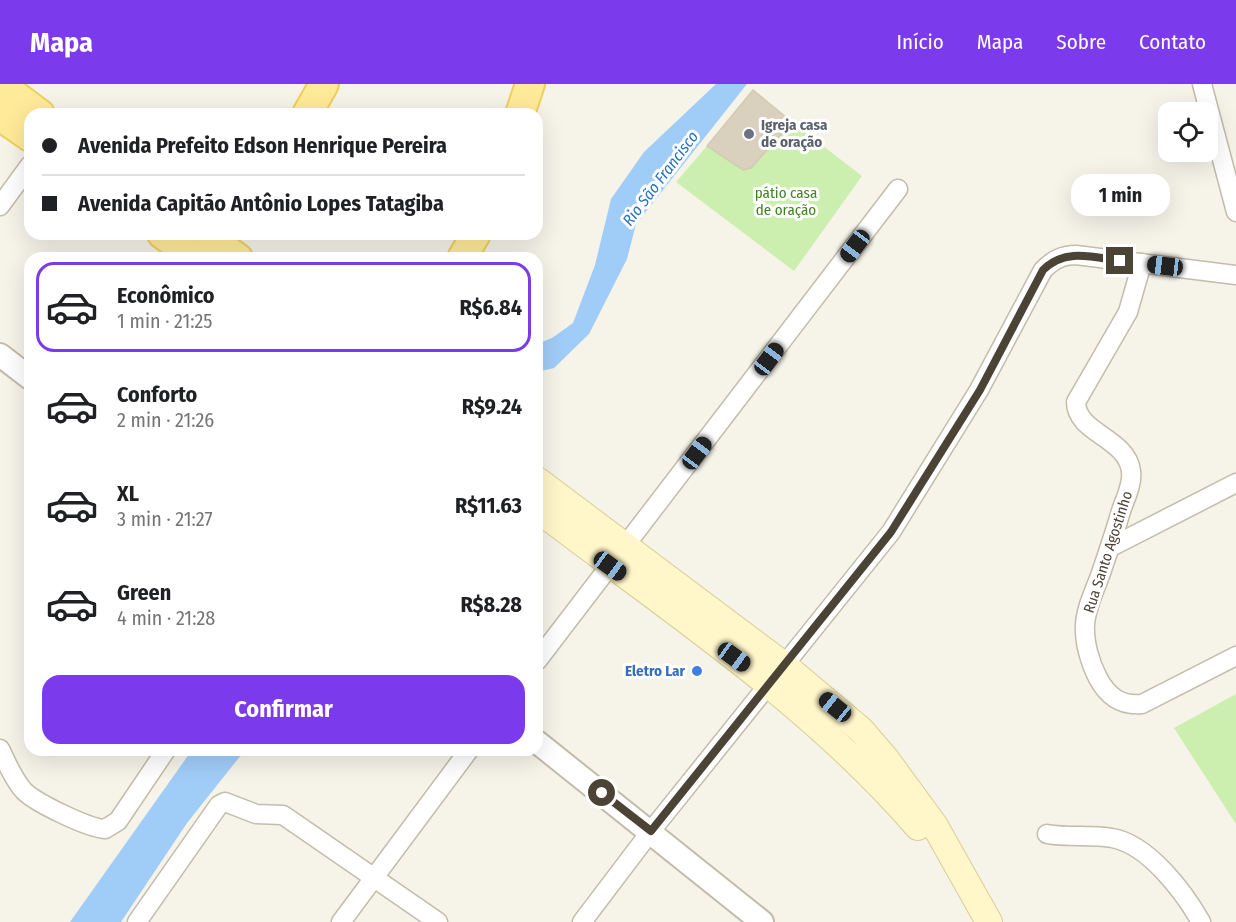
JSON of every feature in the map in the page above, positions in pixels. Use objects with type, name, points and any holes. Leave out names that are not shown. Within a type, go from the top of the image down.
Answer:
[{"type":"main road","points":[[0,84],[32,108]]},
{"type":"main road","points":[[522,108],[530,84]]},
{"type":"main road","points":[[0,116],[24,133]]},
{"type":"main road","points":[[186,240],[214,247]]},
{"type":"main road","points":[[543,486],[618,557]]},
{"type":"main road","points":[[543,512],[618,557],[777,675],[960,872],[989,922]]},
{"type":"street","points":[[1202,84],[1236,212]]},
{"type":"street","points":[[0,206],[24,173]]},
{"type":"street","points":[[543,653],[898,189]]},
{"type":"street","points":[[582,922],[651,831],[891,532],[980,390],[1043,270],[1050,262],[1068,255],[1236,274]]},
{"type":"street","name":"Rua Santo Agostinho","points":[[1142,263],[1128,312],[1076,402],[1079,415],[1121,450],[1131,469],[1129,488],[1087,610],[1085,639],[1095,672],[1102,686],[1119,702],[1129,705],[1142,704],[1236,656]]},
{"type":"street","points":[[0,355],[24,373]]},
{"type":"street","points":[[1110,547],[1236,483]]},
{"type":"street","points":[[543,746],[762,922]]},
{"type":"street","points":[[0,749],[19,785],[30,796],[93,828],[110,828],[118,821],[162,756]]},
{"type":"street","points":[[340,922],[464,756]]},
{"type":"street","points":[[137,922],[219,805],[225,802],[256,814],[283,814],[438,922]]},
{"type":"street","points":[[1047,834],[1114,838],[1130,844],[1147,856],[1179,887],[1201,922]]},
{"type":"green space","name":"pátio casa de oração","points":[[792,122],[862,176],[794,271],[676,182],[707,146],[743,170],[751,168]]},
{"type":"green space","points":[[1236,694],[1236,824],[1174,728]]},
{"type":"water","name":"Rio São Francisco","points":[[716,84],[747,84],[636,224],[627,259],[589,334],[554,368],[543,371],[543,342],[573,323],[595,265],[611,199],[644,152]]},
{"type":"water","points":[[188,756],[240,756],[187,823],[121,922],[70,922]]},
{"type":"building","name":"Igreja casa de oração","points":[[753,90],[792,122],[751,168],[743,170],[707,146]]},
{"type":"place","name":"Igreja casa de oração","points":[[749,134]]},
{"type":"place","name":"Eletro Lar","points":[[697,671]]},
{"type":"route","points":[[602,793],[651,831],[891,532],[980,390],[996,355],[1043,270],[1050,262],[1068,255],[1120,261]]}]
